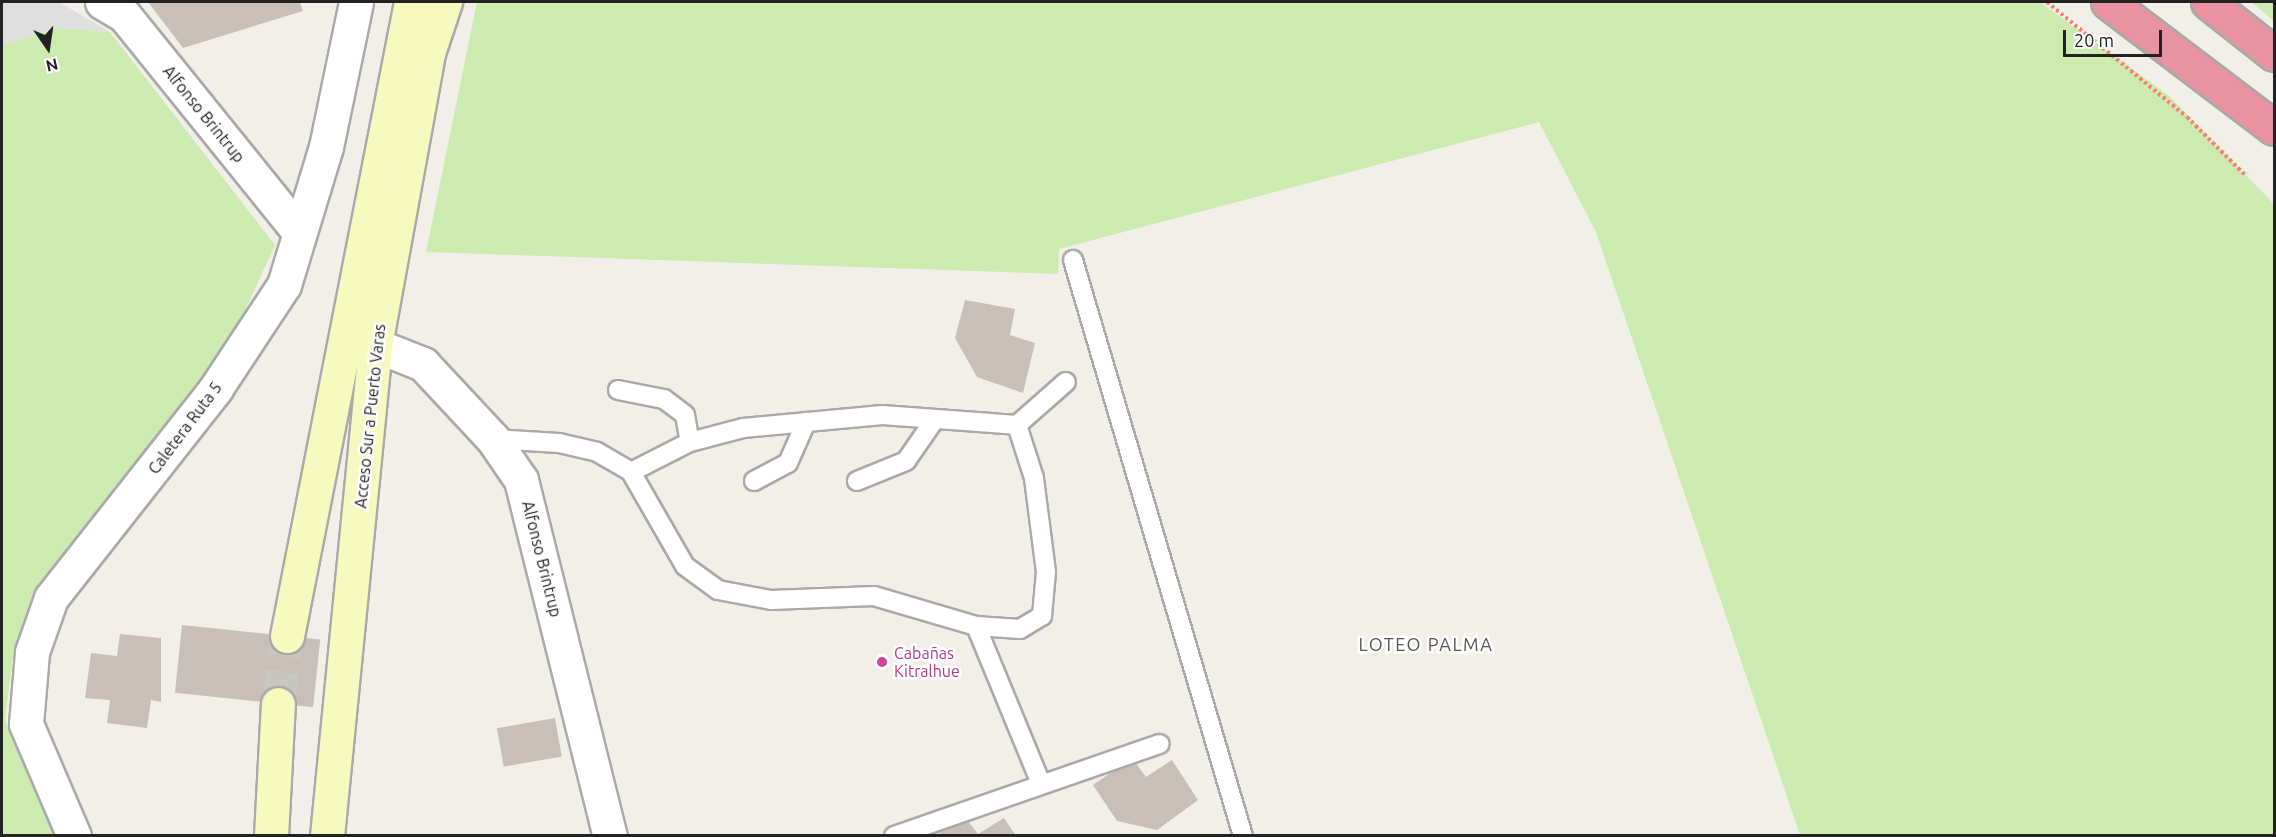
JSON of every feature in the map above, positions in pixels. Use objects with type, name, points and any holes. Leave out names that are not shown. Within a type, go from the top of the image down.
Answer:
[{"type":"highway","points":[[2108,2],[2274,128]]},
{"type":"highway","points":[[2208,2],[2274,54]]},
{"type":"main road","name":"Acceso Sur a Puerto Varas","points":[[287,636],[411,2]]},
{"type":"main road","name":"Acceso Sur a Puerto Varas","points":[[327,836],[375,345],[428,53],[445,2]]},
{"type":"main road","points":[[271,836],[278,704]]},
{"type":"street","name":"Alfonso Brintrup","points":[[102,2],[124,15],[299,232]]},
{"type":"street","name":"Caletera Ruta 5","points":[[74,836],[26,724],[32,652],[51,598],[216,388],[284,285],[326,147],[356,2]]},
{"type":"street","name":"Alfonso Brintrup","points":[[375,345],[423,364],[494,439],[521,480],[610,836]]},
{"type":"lane","points":[[1073,260],[1243,836]]},
{"type":"lane","points":[[631,472],[690,442],[743,428],[882,415],[1017,426],[1066,382]]},
{"type":"lane","points":[[618,390],[664,399],[685,415],[690,442]]},
{"type":"lane","points":[[857,481],[906,461],[935,419]]},
{"type":"lane","points":[[754,480],[788,463],[806,422]]},
{"type":"lane","points":[[494,439],[560,443],[597,452],[631,472],[685,567],[718,590],[771,600],[874,596],[976,626],[1020,629],[1042,616],[1046,572],[1034,478],[1017,426]]},
{"type":"lane","points":[[976,626],[1041,784]]},
{"type":"lane","points":[[894,836],[1159,744]]},
{"type":"path","points":[[2047,2],[2187,117],[2246,176]]},
{"type":"shaded area","points":[[2,2],[59,2],[110,32],[57,28],[2,45]]},
{"type":"green space","points":[[477,2],[2040,2],[2168,95],[2274,204],[2274,835],[1800,835],[1596,232],[1539,122],[1059,249],[1058,274],[426,252]]},
{"type":"green space","points":[[2251,2],[2274,2],[2274,21]]},
{"type":"green space","points":[[57,28],[110,32],[275,245],[232,339],[34,590],[13,656],[5,720],[59,835],[2,836],[2,45]]},
{"type":"building","points":[[148,2],[300,2],[303,11],[183,48]]},
{"type":"building","points":[[965,300],[1015,309],[1010,335],[1035,343],[1023,393],[977,377],[955,338]]},
{"type":"building","points":[[182,625],[320,640],[313,707],[175,693]]},
{"type":"building","points":[[120,634],[161,638],[161,702],[151,700],[147,728],[107,723],[110,700],[85,698],[91,653],[117,656]]},
{"type":"building","points":[[555,718],[562,756],[504,767],[497,728]]},
{"type":"building","points":[[1132,758],[1146,777],[1172,760],[1198,800],[1157,830],[1117,821],[1093,785]]},
{"type":"building","points":[[964,816],[978,834],[1004,818],[1016,836],[935,836]]},
{"type":"tunnel","points":[[278,704],[287,636]]},
{"type":"place","name":"Cabañas Kitralhue","points":[[882,662]]},
{"type":"district","name":"LOTEO PALMA","points":[[1426,644]]}]
